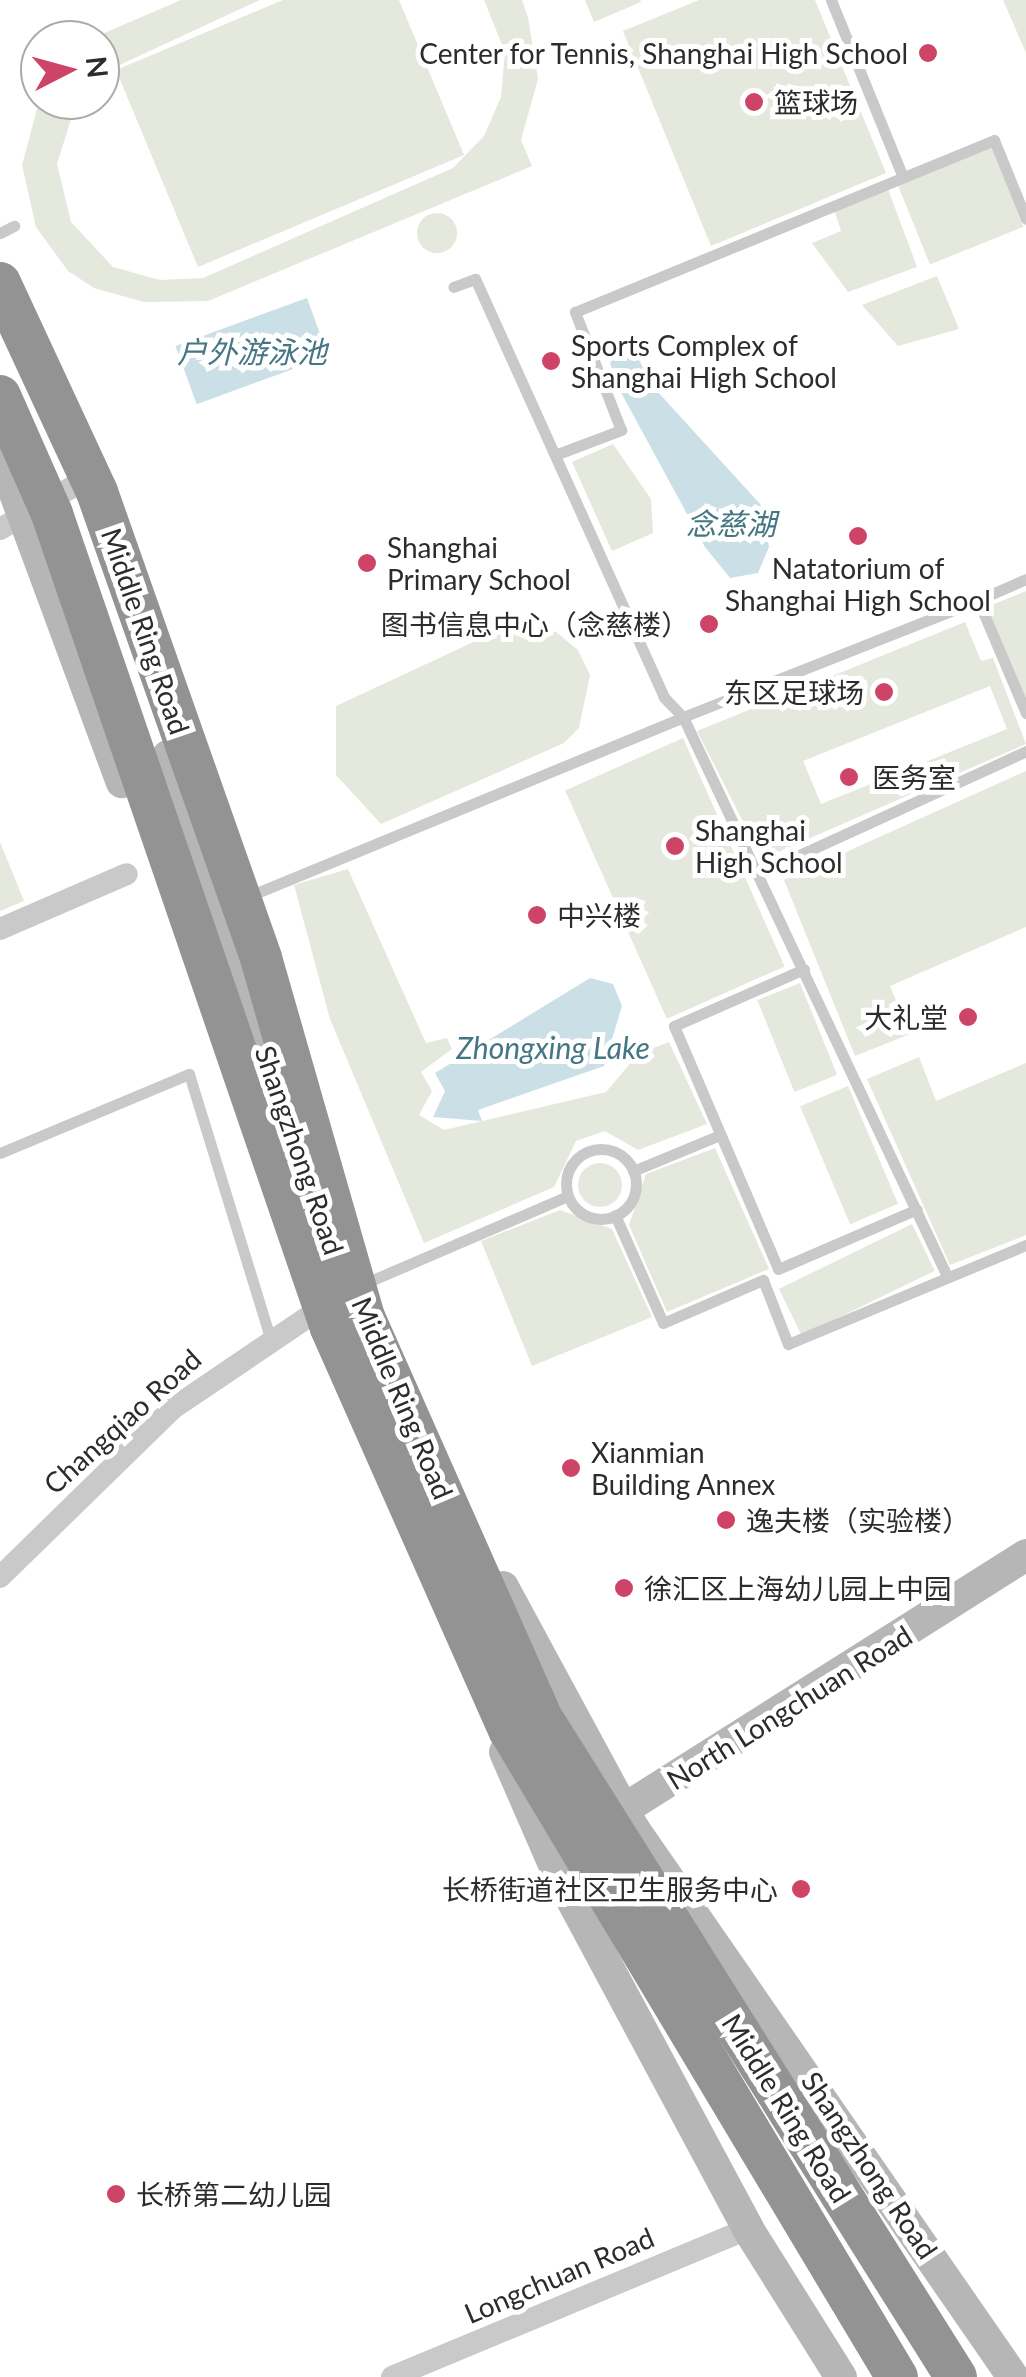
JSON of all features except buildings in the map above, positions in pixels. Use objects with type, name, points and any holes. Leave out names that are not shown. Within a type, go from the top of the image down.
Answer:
[{"type":"highway","name":"Middle Ring Road","points":[[0,283],[96,492],[208,809],[364,1317],[543,1720],[956,2377]]},
{"type":"highway","name":"Middle Ring Road","points":[[0,396],[52,514],[331,1328],[510,1731],[897,2377]]},
{"type":"main road","name":"Shangzhong Road","points":[[0,318],[76,485],[367,1345],[629,1820],[1013,2377]]},
{"type":"main road","name":"Shangzhong Road","points":[[0,453],[13,521],[316,1310],[553,1864],[748,2229],[841,2377]]},
{"type":"main road","name":"North Longchuan Road","points":[[629,1820],[1026,1555]]},
{"type":"main road","name":"North Longchuan Road","points":[[553,1864],[1026,1580]]},
{"type":"street","points":[[13,521],[76,485]]},
{"type":"street","points":[[0,929],[127,874]]},
{"type":"street","name":"Changqiao Road","points":[[0,1577],[172,1409],[270,1338],[348,1292]]},
{"type":"street","name":"Longchuan Road","points":[[392,2377],[748,2229]]},
{"type":"lane","points":[[831,0],[902,175]]},
{"type":"lane","points":[[555,455],[621,430],[575,312],[994,140],[1015,183],[1026,219]]},
{"type":"lane","points":[[0,233],[14,226]]},
{"type":"lane","points":[[453,287],[474,279],[664,696],[683,717],[760,872],[947,1276]]},
{"type":"lane","points":[[219,908],[1026,579]]},
{"type":"lane","points":[[978,600],[1026,713]]},
{"type":"lane","points":[[760,872],[1026,752]]},
{"type":"lane","points":[[804,970],[674,1026],[778,1270],[916,1209]]},
{"type":"lane","points":[[0,1153],[189,1074],[270,1338]]},
{"type":"lane","points":[[633,1171],[720,1134]]},
{"type":"lane","points":[[591,1150],[614,1151],[633,1171],[632,1200],[615,1216],[582,1213],[568,1196],[572,1162],[591,1150]]},
{"type":"lane","points":[[348,1292],[568,1196]]},
{"type":"lane","points":[[615,1216],[662,1323],[762,1280],[788,1344],[1026,1245]]},
{"type":"shaded area","points":[[181,0],[260,0],[120,65],[120,26]]},
{"type":"shaded area","points":[[283,0],[399,0],[464,155],[198,267],[120,80],[120,68]]},
{"type":"shaded area","points":[[484,0],[522,0],[528,17],[538,79],[521,140],[532,166],[208,301],[144,302],[94,288],[68,271],[36,227],[22,165],[34,120],[71,120],[57,164],[71,222],[113,267],[160,280],[203,278],[453,168],[484,136],[501,97],[505,52]]},
{"type":"shaded area","points":[[585,0],[640,0],[641,2],[594,22]]},
{"type":"shaded area","name":"篮球场","points":[[699,0],[815,0],[886,173],[711,246],[623,31]]},
{"type":"shaded area","points":[[1003,0],[1026,0],[1026,53]]},
{"type":"shaded area","points":[[991,146],[1024,227],[930,265],[897,184]]},
{"type":"shaded area","points":[[888,189],[917,267],[848,292],[812,243],[841,231],[834,209]]},
{"type":"shaded area","points":[[437,213],[451,219],[457,233],[451,247],[437,253],[423,247],[417,233],[423,219]]},
{"type":"shaded area","points":[[937,276],[959,329],[898,346],[862,305]]},
{"type":"shaded area","points":[[613,444],[651,499],[653,533],[612,551],[572,462]]},
{"type":"shaded area","points":[[1026,591],[1026,702],[987,607]]},
{"type":"shaded area","points":[[965,622],[981,661],[993,658],[1026,744],[762,859],[697,731]],"holes":[[[990,686],[1007,729],[821,804],[803,761]]]},
{"type":"shaded area","points":[[510,625],[556,632],[578,650],[590,675],[579,728],[564,743],[381,824],[336,775],[336,706]]},
{"type":"shaded area","points":[[683,738],[785,966],[667,1019],[565,790]]},
{"type":"shaded area","points":[[1026,771],[1026,927],[890,986],[910,1034],[855,1056],[784,880]]},
{"type":"shaded area","points":[[0,842],[24,901],[0,911]]},
{"type":"shaded area","points":[[348,869],[426,1043],[447,1038],[452,1049],[421,1072],[432,1091],[419,1115],[444,1130],[606,1092],[638,1054],[669,1042],[707,1124],[638,1150],[605,1131],[576,1141],[554,1187],[424,1243],[330,1019],[294,885]]},
{"type":"shaded area","points":[[800,983],[837,1075],[794,1092],[757,1000]]},
{"type":"shaded area","points":[[919,1057],[936,1101],[1026,1063],[1026,1235],[950,1265],[867,1079]]},
{"type":"shaded area","points":[[848,1086],[898,1204],[850,1224],[800,1106]]},
{"type":"shaded area","points":[[715,1148],[769,1269],[667,1312],[629,1225],[646,1174]]},
{"type":"shaded area","points":[[600,1163],[615,1170],[622,1185],[615,1200],[600,1207],[585,1200],[578,1185],[585,1170]]},
{"type":"shaded area","points":[[560,1210],[612,1229],[652,1317],[532,1366],[481,1241]]},
{"type":"shaded area","points":[[912,1224],[935,1271],[802,1336],[779,1289]]},
{"type":"water","name":"户外游泳池","points":[[307,298],[328,356],[197,404],[175,346]]},
{"type":"water","name":"念慈湖","points":[[618,345],[630,345],[657,391],[761,505],[769,547],[758,573],[730,578],[705,547],[618,387],[610,363]]},
{"type":"water","name":"Zhongxing Lake","points":[[590,978],[613,984],[622,1006],[604,1066],[478,1110],[482,1121],[433,1117],[445,1091],[435,1073]]},
{"type":"place","name":"Center for Tennis, Shanghai High School","points":[[928,53]]},
{"type":"place","name":"篮球场","points":[[754,102]]},
{"type":"place","name":"Sports Complex of Shanghai High School","points":[[551,361]]},
{"type":"place","name":"Natatorium of Shanghai High School","points":[[858,536]]},
{"type":"place","name":"Shanghai Primary School","points":[[367,563]]},
{"type":"place","name":"图书信息中心（念慈楼）","points":[[709,624]]},
{"type":"place","name":"东区足球场","points":[[884,692]]},
{"type":"place","name":"医务室","points":[[849,777]]},
{"type":"place","name":"Shanghai High School","points":[[675,846]]},
{"type":"place","name":"中兴楼","points":[[537,915]]},
{"type":"place","name":"大礼堂","points":[[968,1017]]},
{"type":"place","name":"Xianmian Building Annex","points":[[571,1468]]},
{"type":"place","name":"逸夫楼（实验楼）","points":[[726,1520]]},
{"type":"place","name":"徐汇区上海幼儿园上中园","points":[[624,1588]]},
{"type":"place","name":"长桥街道社区卫生服务中心","points":[[801,1889]]},
{"type":"place","name":"长桥第二幼儿园","points":[[116,2194]]}]
